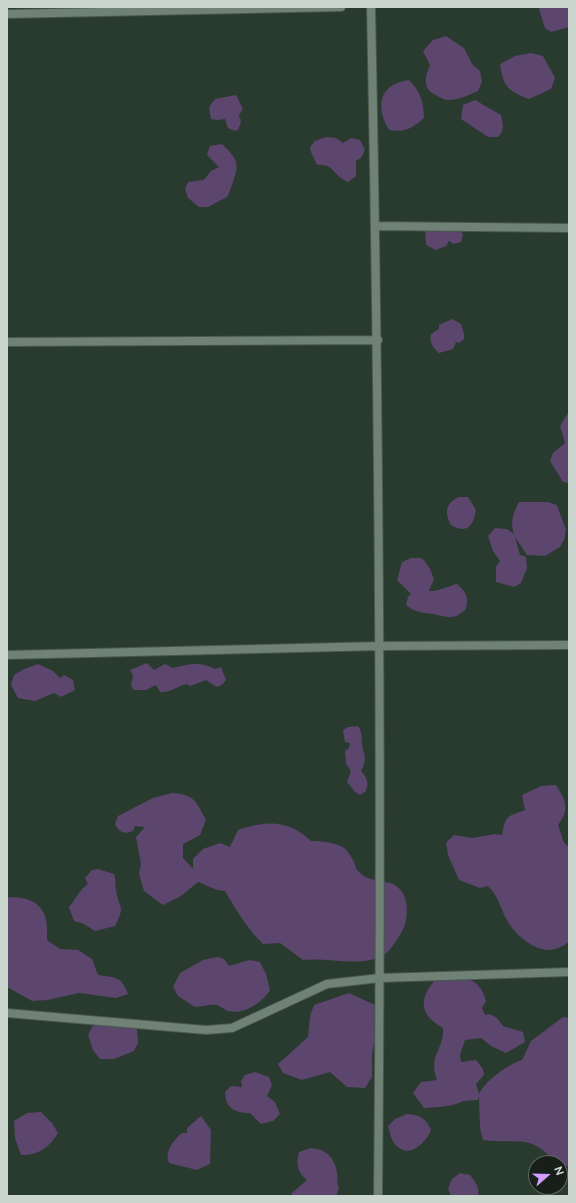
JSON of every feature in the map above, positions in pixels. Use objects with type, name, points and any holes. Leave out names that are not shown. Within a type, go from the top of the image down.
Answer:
[{"type":"street","points":[[7,14],[341,7]]},
{"type":"street","points":[[371,7],[378,340],[381,646],[378,1196]]},
{"type":"street","points":[[376,226],[569,228]]},
{"type":"street","points":[[7,342],[378,340]]},
{"type":"street","points":[[7,655],[381,646],[569,645]]},
{"type":"street","points":[[7,1013],[206,1030],[232,1028],[327,984],[380,978],[569,972]]},
{"type":"shaded area","points":[[541,7],[569,7],[569,27],[551,32],[545,28],[539,9]]},
{"type":"shaded area","points":[[446,36],[464,48],[472,64],[480,71],[482,82],[478,91],[452,100],[445,100],[428,89],[426,78],[430,65],[423,51],[433,40]]},
{"type":"shaded area","points":[[531,53],[543,56],[555,78],[551,89],[529,99],[516,93],[508,87],[503,78],[500,64],[515,56]]},
{"type":"shaded area","points":[[409,80],[421,97],[424,118],[416,125],[408,129],[399,131],[389,130],[382,113],[382,98],[391,86],[399,82]]},
{"type":"shaded area","points":[[236,95],[243,109],[239,115],[241,122],[238,130],[235,131],[228,128],[225,119],[211,119],[209,107],[215,99]]},
{"type":"shaded area","points":[[475,100],[501,115],[503,129],[498,137],[488,137],[461,119],[463,105]]},
{"type":"shaded area","points":[[326,137],[336,138],[343,143],[351,138],[360,140],[365,150],[361,158],[356,161],[356,176],[348,182],[339,177],[327,166],[317,165],[310,147],[315,141]]},
{"type":"shaded area","points":[[222,144],[234,157],[237,165],[230,190],[227,197],[208,207],[199,207],[188,198],[185,189],[188,182],[204,180],[211,171],[219,167],[207,155],[210,146]]},
{"type":"shaded area","points":[[455,226],[463,234],[461,242],[453,244],[449,241],[446,246],[436,250],[426,245],[425,229]]},
{"type":"shaded area","points":[[452,319],[461,324],[464,339],[459,343],[456,342],[453,349],[439,353],[432,345],[431,334],[439,329],[439,325]]},
{"type":"shaded area","points":[[568,413],[569,483],[563,482],[550,461],[553,453],[565,443],[560,426]]},
{"type":"shaded area","points":[[459,497],[468,497],[476,510],[471,525],[465,529],[457,528],[451,525],[447,516],[449,505]]},
{"type":"shaded area","points":[[519,502],[548,502],[557,505],[566,530],[564,540],[560,547],[545,556],[527,555],[515,537],[520,555],[526,557],[527,568],[521,583],[514,587],[496,582],[496,567],[500,561],[493,551],[488,536],[495,528],[507,529],[514,534],[512,525],[513,518]]},
{"type":"shaded area","points":[[411,558],[420,558],[424,560],[430,569],[434,579],[429,591],[439,590],[457,584],[466,595],[466,609],[454,617],[447,617],[416,611],[409,608],[406,605],[408,597],[411,594],[397,580],[402,562]]},
{"type":"shaded area","points":[[147,663],[154,670],[165,664],[173,668],[194,664],[210,666],[215,669],[221,667],[226,680],[222,685],[217,687],[206,680],[190,686],[187,684],[183,685],[165,692],[160,692],[156,685],[146,690],[134,690],[131,686],[133,676],[130,670]]},
{"type":"shaded area","points":[[38,664],[53,671],[60,678],[64,675],[73,680],[75,690],[61,697],[54,693],[35,701],[18,698],[11,685],[14,675],[24,669]]},
{"type":"shaded area","points":[[358,726],[360,728],[365,757],[361,771],[368,784],[365,792],[360,795],[355,792],[347,782],[351,771],[346,764],[345,751],[349,748],[350,743],[345,742],[343,730],[348,727]]},
{"type":"shaded area","points":[[556,785],[562,795],[565,805],[564,815],[558,825],[564,843],[569,847],[569,942],[557,949],[549,950],[531,944],[514,931],[507,920],[494,892],[487,886],[480,888],[459,880],[448,855],[446,843],[454,835],[473,838],[495,834],[502,835],[506,820],[510,816],[525,810],[522,795],[541,786]]},
{"type":"shaded area","points":[[172,793],[185,795],[194,800],[206,820],[200,835],[183,844],[183,858],[193,869],[193,859],[203,849],[220,843],[230,847],[238,830],[258,825],[285,825],[294,829],[311,841],[328,842],[344,848],[354,861],[357,870],[364,876],[370,879],[390,883],[401,890],[406,901],[407,908],[405,925],[402,932],[387,953],[375,959],[355,962],[312,959],[303,960],[280,943],[263,944],[242,919],[225,891],[217,890],[198,882],[181,896],[163,905],[144,891],[139,874],[141,864],[136,837],[145,827],[135,826],[133,831],[124,833],[118,829],[115,824],[118,816],[153,798]]},
{"type":"shaded area","points":[[98,869],[114,874],[117,896],[121,910],[115,926],[95,931],[82,923],[74,921],[69,907],[88,884],[85,878],[92,870]]},
{"type":"shaded area","points":[[7,897],[27,899],[34,902],[44,913],[47,929],[47,940],[60,949],[78,950],[92,959],[98,975],[118,979],[123,984],[128,994],[116,998],[79,993],[47,1000],[32,1001],[7,987]]},
{"type":"shaded area","points":[[218,957],[224,959],[229,966],[249,960],[260,962],[266,974],[270,990],[267,995],[252,1007],[246,1010],[234,1012],[217,1005],[195,1007],[178,996],[173,987],[180,973],[203,960]]},
{"type":"shaded area","points":[[467,978],[474,982],[480,987],[486,1001],[482,1008],[485,1015],[490,1014],[497,1018],[503,1026],[523,1032],[525,1042],[506,1053],[491,1046],[481,1038],[465,1040],[460,1055],[461,1062],[476,1060],[483,1069],[484,1075],[476,1084],[479,1094],[492,1078],[510,1065],[522,1060],[531,1041],[563,1017],[569,1018],[569,1165],[568,1155],[549,1155],[530,1143],[483,1140],[480,1128],[479,1096],[478,1100],[464,1101],[453,1105],[424,1108],[413,1093],[421,1082],[437,1080],[434,1064],[443,1036],[443,1028],[430,1018],[424,1007],[426,994],[435,980]]},
{"type":"shaded area","points":[[349,993],[375,1005],[375,1041],[372,1053],[372,1077],[365,1088],[347,1087],[330,1072],[302,1080],[283,1073],[278,1064],[308,1037],[310,1016],[314,1005]]},
{"type":"shaded area","points":[[121,1018],[137,1029],[138,1043],[134,1051],[114,1059],[100,1059],[93,1050],[88,1035],[92,1027],[99,1022],[107,1023]]},
{"type":"shaded area","points":[[255,1072],[269,1077],[272,1085],[267,1096],[275,1102],[280,1114],[273,1121],[261,1124],[250,1113],[232,1109],[227,1102],[225,1092],[231,1086],[242,1087],[241,1081],[245,1075]]},
{"type":"shaded area","points":[[41,1112],[52,1123],[58,1133],[43,1150],[33,1154],[21,1155],[15,1138],[14,1121],[27,1113]]},
{"type":"shaded area","points":[[407,1114],[416,1115],[425,1120],[431,1130],[429,1135],[421,1144],[412,1150],[407,1151],[402,1150],[395,1144],[388,1126],[395,1119]]},
{"type":"shaded area","points":[[201,1116],[211,1130],[210,1164],[197,1170],[169,1163],[168,1154],[173,1142],[182,1133],[187,1133],[187,1128]]},
{"type":"shaded area","points":[[311,1148],[325,1152],[334,1162],[339,1188],[336,1196],[292,1196],[292,1193],[307,1180],[298,1168],[299,1152]]},
{"type":"shaded area","points":[[460,1173],[470,1175],[472,1177],[478,1187],[478,1196],[451,1196],[448,1189],[452,1179]]}]
